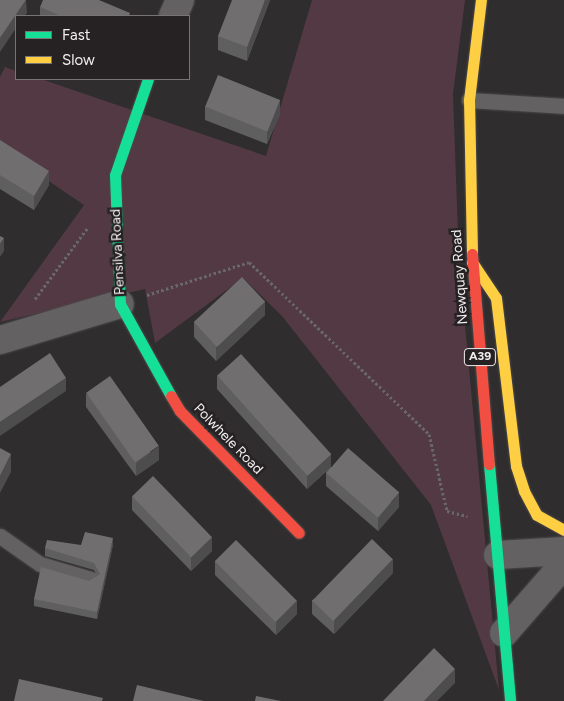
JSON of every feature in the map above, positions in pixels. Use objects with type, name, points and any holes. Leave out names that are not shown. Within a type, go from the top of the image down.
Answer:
[{"type":"main road","name":"Newquay Road","points":[[481,0],[469,100],[472,262],[510,701]]},
{"type":"main road","name":"Pensilva Road","points":[[120,304],[115,190],[120,150],[148,80]]},
{"type":"main road","points":[[472,262],[496,298],[516,466],[524,491],[538,515],[563,536]]},
{"type":"main road","name":"Polwhele Road","points":[[120,304],[180,411],[298,533]]},
{"type":"street","points":[[173,15],[180,0]]},
{"type":"street","name":"Pensilva Road","points":[[0,340],[120,304]]},
{"type":"street","points":[[497,539],[563,536]]},
{"type":"street","points":[[504,633],[564,564]]},
{"type":"lane","points":[[469,100],[564,106]]},
{"type":"lane","points":[[0,536],[40,564],[91,580]]},
{"type":"path","points":[[33,302],[115,190]]},
{"type":"path","points":[[120,304],[249,262],[429,434],[447,511],[497,539]]},
{"type":"shaded area","points":[[312,0],[465,0],[453,94],[459,261],[499,690],[431,505],[282,316],[243,278],[155,343],[145,289],[0,322],[84,205],[0,148],[0,77],[5,67],[15,71],[15,80],[44,80],[266,156]]},
{"type":"building","points":[[0,0],[26,0],[15,15],[0,38]]},
{"type":"building","points":[[43,0],[99,0],[130,13],[129,15],[59,15],[40,7]]},
{"type":"building","points":[[232,0],[265,0],[247,47],[218,36]]},
{"type":"building","points":[[218,75],[280,100],[267,132],[205,107]]},
{"type":"building","points":[[0,140],[49,171],[34,196],[0,175]]},
{"type":"building","points":[[0,236],[4,238],[0,244]]},
{"type":"building","points":[[242,277],[265,302],[217,347],[194,322]]},
{"type":"building","points":[[50,353],[66,378],[0,422],[0,387]]},
{"type":"building","points":[[241,354],[331,454],[308,476],[217,375]]},
{"type":"building","points":[[110,376],[159,446],[135,462],[86,393]]},
{"type":"building","points":[[0,448],[11,454],[0,476]]},
{"type":"building","points":[[348,448],[399,493],[378,518],[326,473]]},
{"type":"building","points":[[153,476],[212,537],[191,557],[132,496]]},
{"type":"building","points":[[85,532],[113,538],[97,612],[34,599],[41,567],[89,581],[100,574],[94,563],[45,548],[47,540],[81,545]]},
{"type":"building","points":[[372,539],[393,559],[333,621],[312,601]]},
{"type":"building","points":[[236,540],[297,601],[276,622],[215,561]]},
{"type":"building","points":[[434,648],[455,669],[424,701],[383,701]]},
{"type":"building","points":[[19,679],[103,698],[102,701],[14,701]]},
{"type":"building","points":[[137,685],[204,701],[133,701]]},
{"type":"building","points":[[256,696],[281,701],[255,701]]},
{"type":"traffic: fast","points":[[148,80],[115,175],[120,304],[171,396]]},
{"type":"traffic: fast","points":[[489,464],[510,701]]},
{"type":"traffic: slow","points":[[472,254],[469,100],[481,0]]},
{"type":"traffic: slow","points":[[472,262],[496,298],[516,466],[524,491],[537,515],[564,530]]},
{"type":"traffic: jam","points":[[472,254],[489,464]]},
{"type":"traffic: jam","points":[[171,396],[180,411],[299,533]]}]
